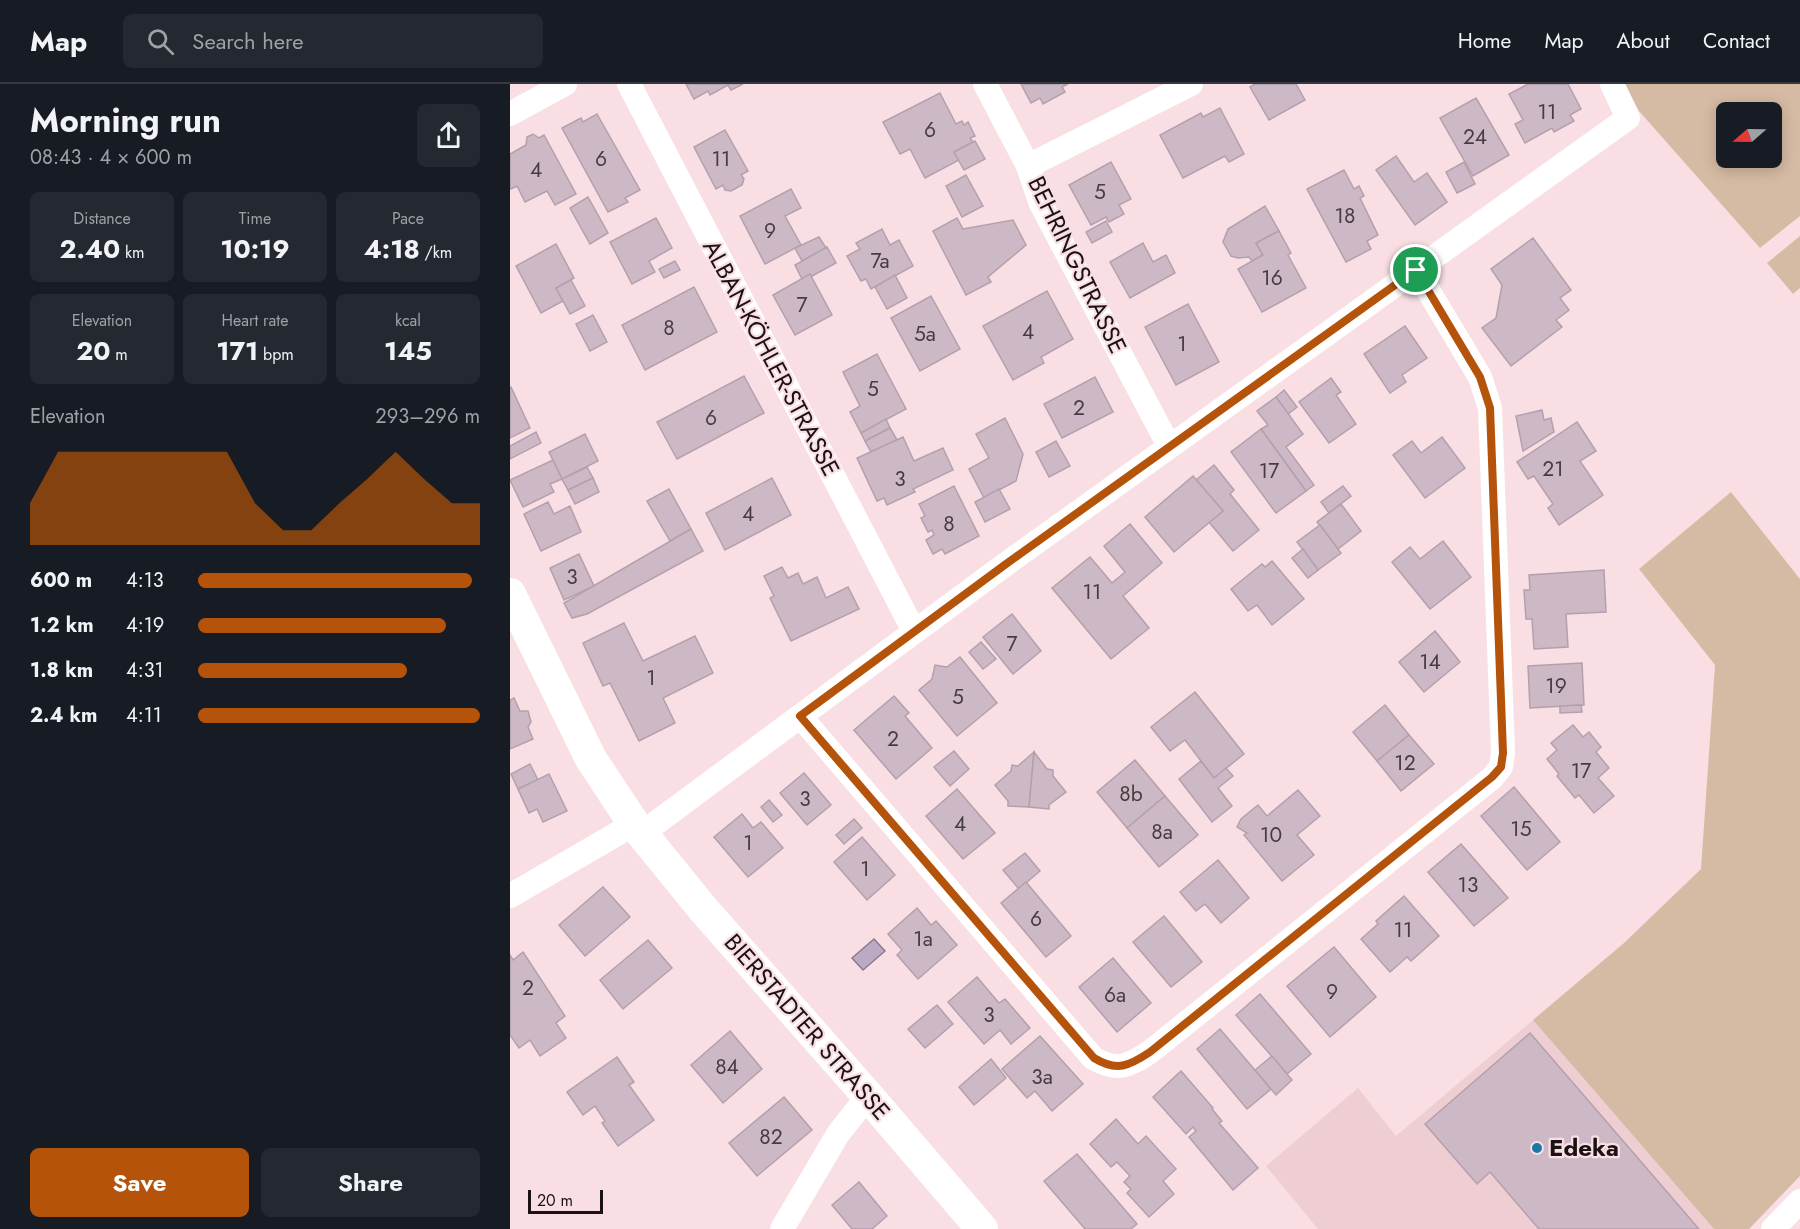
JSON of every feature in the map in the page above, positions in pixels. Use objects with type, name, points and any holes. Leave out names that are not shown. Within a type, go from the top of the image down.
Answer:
[{"type":"main road","name":"BIERSTADTER STRASSE","points":[[510,594],[591,759],[637,829],[703,909],[982,1229]]},
{"type":"street","points":[[510,114],[565,84]]},
{"type":"street","name":"ALBAN-KÖHLER-STRASSE","points":[[628,84],[914,631]]},
{"type":"street","name":"BEHRINGSTRASSE","points":[[985,84],[1028,166],[1041,204],[1169,446]]},
{"type":"street","points":[[1028,166],[1191,84]]},
{"type":"street","points":[[510,896],[637,829],[800,716],[1169,446],[1628,118],[1611,84]]},
{"type":"street","points":[[800,716],[1094,1058],[1106,1066],[1123,1066],[1150,1052],[1483,785],[1501,767],[1503,753],[1490,408],[1480,377],[1416,270]]},
{"type":"street","points":[[782,1229],[838,1134],[868,1096]]},
{"type":"street","points":[[1773,1229],[1800,1201]]},
{"type":"shaded area","points":[[1625,84],[1800,84],[1800,216],[1760,248],[1639,111]]},
{"type":"shaded area","points":[[1800,236],[1800,288],[1793,294],[1767,263]]},
{"type":"shaded area","points":[[1731,492],[1800,579],[1800,1176],[1749,1229],[1714,1229],[1533,1020],[1624,943],[1701,869],[1715,665],[1639,569]]},
{"type":"shaded area","points":[[874,939],[885,951],[863,970],[852,958]]},
{"type":"shaded area","points":[[1533,1020],[1714,1229],[1318,1229],[1266,1166],[1358,1088],[1396,1136]]},
{"type":"building","points":[[686,84],[743,84],[731,90],[728,85],[710,95],[708,91],[694,99]]},
{"type":"building","points":[[1021,84],[1068,84],[1062,87],[1065,92],[1043,104],[1040,98],[1031,103]]},
{"type":"building","points":[[1255,84],[1296,84],[1305,100],[1269,120],[1250,87]]},
{"type":"building","points":[[1528,84],[1568,84],[1581,109],[1570,115],[1574,121],[1554,132],[1552,128],[1525,143],[1515,124],[1523,120],[1509,94]]},
{"type":"building","points":[[940,93],[956,124],[962,121],[964,125],[968,122],[975,136],[970,138],[973,142],[954,152],[959,160],[925,178],[910,149],[900,154],[883,122]]},
{"type":"building","points":[[1476,98],[1509,155],[1473,176],[1440,118]]},
{"type":"building","points":[[1220,108],[1244,154],[1229,162],[1225,156],[1183,178],[1160,135],[1201,113],[1203,117]]},
{"type":"building","points":[[597,114],[640,190],[625,198],[628,202],[608,212],[562,128],[581,118],[583,122]]},
{"type":"building","points":[[725,130],[748,171],[741,175],[744,179],[742,185],[731,191],[725,190],[723,185],[716,189],[694,147]]},
{"type":"building","points":[[533,134],[539,138],[544,135],[576,194],[555,205],[547,191],[525,202],[517,186],[511,189],[510,187],[510,154],[526,145],[527,137]]},
{"type":"building","points":[[975,141],[985,159],[964,170],[954,152]]},
{"type":"building","points":[[1396,156],[1414,182],[1427,173],[1447,202],[1415,225],[1376,170]]},
{"type":"building","points":[[1111,162],[1131,199],[1119,205],[1124,214],[1109,222],[1106,217],[1091,225],[1069,185]]},
{"type":"building","points":[[1464,162],[1475,184],[1457,193],[1446,172]]},
{"type":"building","points":[[1344,170],[1354,189],[1359,186],[1364,196],[1360,198],[1378,235],[1367,241],[1371,249],[1346,262],[1307,189]]},
{"type":"building","points":[[966,175],[983,206],[962,217],[946,186]]},
{"type":"building","points":[[791,189],[801,208],[785,216],[801,245],[765,264],[740,216]]},
{"type":"building","points":[[588,197],[608,233],[590,244],[570,208]]},
{"type":"building","points":[[1265,206],[1279,231],[1256,243],[1263,255],[1252,261],[1249,257],[1231,256],[1223,242],[1228,229]]},
{"type":"building","points":[[656,218],[672,248],[649,261],[655,272],[632,284],[610,242]]},
{"type":"building","points":[[957,218],[963,229],[1013,220],[1026,245],[988,277],[991,282],[966,295],[933,231]]},
{"type":"building","points":[[1106,221],[1112,232],[1092,243],[1086,232]]},
{"type":"building","points":[[882,229],[890,245],[899,240],[913,266],[871,289],[866,279],[861,281],[847,256],[860,249],[856,243]]},
{"type":"building","points":[[1279,231],[1291,253],[1288,255],[1306,288],[1262,312],[1238,269],[1263,255],[1256,243]]},
{"type":"building","points":[[819,237],[826,248],[802,261],[795,248]]},
{"type":"building","points":[[1533,238],[1571,290],[1560,298],[1569,310],[1556,320],[1562,327],[1511,366],[1482,328],[1496,318],[1502,285],[1491,269]]},
{"type":"building","points":[[1143,243],[1153,262],[1166,255],[1175,273],[1130,298],[1110,262]]},
{"type":"building","points":[[556,244],[574,278],[556,288],[563,301],[541,313],[516,266]]},
{"type":"building","points":[[827,247],[836,263],[802,279],[795,265]]},
{"type":"building","points":[[675,261],[680,270],[664,278],[659,269]]},
{"type":"building","points":[[810,274],[832,315],[795,335],[773,295]]},
{"type":"building","points":[[895,275],[907,298],[887,309],[875,287]]},
{"type":"building","points":[[571,280],[585,306],[570,314],[556,288]]},
{"type":"building","points":[[694,287],[717,332],[645,370],[622,325]]},
{"type":"building","points":[[1047,291],[1073,339],[1041,357],[1044,363],[1013,380],[983,326]]},
{"type":"building","points":[[931,296],[960,349],[920,371],[891,318]]},
{"type":"building","points":[[1188,304],[1219,362],[1176,385],[1145,327]]},
{"type":"building","points":[[593,315],[607,342],[590,351],[576,324]]},
{"type":"building","points":[[1405,326],[1427,358],[1402,375],[1406,382],[1390,393],[1364,354]]},
{"type":"building","points":[[877,354],[906,409],[861,433],[850,412],[860,406],[843,372]]},
{"type":"building","points":[[744,376],[764,413],[677,459],[657,422]]},
{"type":"building","points":[[1095,377],[1113,412],[1062,438],[1044,404]]},
{"type":"building","points":[[1331,378],[1341,392],[1336,395],[1356,424],[1329,443],[1299,402]]},
{"type":"building","points":[[510,388],[530,428],[510,438]]},
{"type":"building","points":[[1284,390],[1297,407],[1288,414],[1276,397]]},
{"type":"building","points":[[1276,397],[1303,434],[1286,447],[1314,485],[1306,491],[1261,429],[1268,425],[1257,411]]},
{"type":"building","points":[[1542,410],[1544,420],[1551,418],[1554,432],[1523,451],[1516,416]]},
{"type":"building","points":[[1005,418],[1023,454],[1016,481],[984,498],[969,469],[989,458],[976,434]]},
{"type":"building","points":[[886,419],[890,428],[865,441],[861,433]]},
{"type":"building","points":[[1577,422],[1596,451],[1580,461],[1603,495],[1559,525],[1548,508],[1553,504],[1534,476],[1528,479],[1517,462]]},
{"type":"building","points":[[890,428],[897,440],[871,452],[865,441]]},
{"type":"building","points":[[1261,429],[1306,491],[1276,513],[1231,452]]},
{"type":"building","points":[[536,432],[541,443],[510,459],[510,446]]},
{"type":"building","points":[[585,434],[598,461],[562,479],[549,452]]},
{"type":"building","points":[[903,437],[914,461],[943,448],[953,470],[913,489],[915,492],[887,505],[884,498],[877,501],[857,458]]},
{"type":"building","points":[[1442,437],[1465,468],[1425,498],[1393,455],[1412,441],[1421,453]]},
{"type":"building","points":[[1056,441],[1070,466],[1049,477],[1036,452]]},
{"type":"building","points":[[553,460],[562,479],[550,484],[554,492],[523,507],[510,480]]},
{"type":"building","points":[[1214,465],[1234,490],[1230,494],[1259,530],[1233,551],[1209,522],[1223,511],[1196,480]]},
{"type":"building","points":[[587,467],[593,478],[568,490],[562,479]]},
{"type":"building","points":[[1193,476],[1223,511],[1174,552],[1145,517]]},
{"type":"building","points":[[593,478],[599,492],[575,504],[568,490]]},
{"type":"building","points":[[772,478],[791,515],[725,550],[706,513]]},
{"type":"building","points":[[954,486],[979,536],[945,554],[942,549],[933,554],[926,540],[934,535],[932,530],[928,532],[921,518],[925,516],[919,504]]},
{"type":"building","points":[[1343,486],[1351,496],[1329,513],[1321,502]]},
{"type":"building","points":[[669,489],[691,529],[670,541],[647,501]]},
{"type":"building","points":[[999,489],[1010,509],[985,522],[975,502]]},
{"type":"building","points":[[548,502],[554,514],[570,506],[581,532],[541,551],[524,514]]},
{"type":"building","points":[[1341,504],[1361,531],[1338,549],[1317,522]]},
{"type":"building","points":[[1130,524],[1162,563],[1123,596],[1149,628],[1111,659],[1052,588],[1090,557],[1112,583],[1125,572],[1104,546]]},
{"type":"building","points":[[1320,525],[1341,553],[1318,570],[1297,542]]},
{"type":"building","points":[[691,529],[703,551],[587,614],[572,618],[564,603]]},
{"type":"building","points":[[1443,541],[1471,577],[1430,609],[1392,562],[1410,547],[1420,559]]},
{"type":"building","points":[[1303,549],[1318,570],[1308,578],[1292,558]]},
{"type":"building","points":[[579,554],[594,586],[564,600],[550,568]]},
{"type":"building","points":[[1272,561],[1304,599],[1272,625],[1257,605],[1248,611],[1231,589],[1262,564],[1265,567]]},
{"type":"building","points":[[782,567],[788,578],[798,573],[803,584],[817,577],[826,598],[848,587],[859,609],[791,641],[770,598],[774,596],[764,576]]},
{"type":"building","points":[[1604,570],[1606,612],[1566,614],[1568,647],[1534,649],[1532,619],[1526,619],[1524,590],[1530,590],[1529,575]]},
{"type":"building","points":[[1012,614],[1041,651],[1013,674],[983,637]]},
{"type":"building","points":[[624,623],[643,661],[695,636],[713,673],[663,698],[675,723],[639,741],[610,683],[603,686],[583,643]]},
{"type":"building","points":[[1435,631],[1460,662],[1424,692],[1399,662]]},
{"type":"building","points":[[981,642],[996,659],[983,669],[969,652]]},
{"type":"building","points":[[960,657],[997,703],[957,736],[919,690],[932,679],[935,665],[947,667]]},
{"type":"building","points":[[1582,663],[1584,705],[1530,708],[1528,666]]},
{"type":"building","points":[[1195,692],[1244,754],[1214,778],[1185,740],[1170,751],[1151,727]]},
{"type":"building","points":[[894,696],[909,713],[905,716],[932,748],[896,779],[854,730]]},
{"type":"building","points":[[514,698],[520,711],[528,711],[531,722],[528,727],[533,739],[510,749],[510,700]]},
{"type":"building","points":[[1385,705],[1409,735],[1377,761],[1353,732]]},
{"type":"building","points":[[1581,705],[1582,712],[1560,713],[1560,706]]},
{"type":"building","points":[[1573,725],[1583,737],[1589,732],[1601,747],[1596,752],[1609,768],[1598,778],[1614,796],[1594,813],[1579,795],[1575,798],[1547,759],[1557,750],[1551,743]]},
{"type":"building","points":[[1409,735],[1434,764],[1401,791],[1377,761]]},
{"type":"building","points":[[954,751],[969,769],[950,786],[934,767]]},
{"type":"building","points":[[1034,752],[1029,807],[1008,806],[1008,801],[995,785],[1011,771],[1012,765],[1018,766]]},
{"type":"building","points":[[1034,752],[1047,769],[1053,770],[1053,776],[1066,792],[1049,805],[1049,809],[1029,807]]},
{"type":"building","points":[[1135,760],[1165,796],[1127,828],[1097,792]]},
{"type":"building","points":[[1201,761],[1214,778],[1226,768],[1233,776],[1218,788],[1232,806],[1212,822],[1179,779]]},
{"type":"building","points":[[530,764],[538,780],[518,789],[511,774]]},
{"type":"building","points":[[804,773],[831,805],[807,825],[780,793]]},
{"type":"building","points":[[549,774],[567,811],[543,822],[537,809],[529,813],[518,789]]},
{"type":"building","points":[[1514,787],[1560,842],[1527,870],[1481,816]]},
{"type":"building","points":[[957,789],[995,833],[963,859],[926,816]]},
{"type":"building","points":[[1298,790],[1320,816],[1297,835],[1314,855],[1282,881],[1244,835],[1247,833],[1237,827],[1241,819],[1258,805],[1267,816]]},
{"type":"building","points":[[1165,796],[1198,835],[1159,867],[1127,828]]},
{"type":"building","points":[[769,800],[782,815],[773,822],[761,807]]},
{"type":"building","points":[[742,814],[753,828],[761,822],[783,848],[748,877],[714,837]]},
{"type":"building","points":[[854,819],[862,828],[844,844],[836,835]]},
{"type":"building","points":[[862,837],[895,875],[867,900],[834,862]]},
{"type":"building","points":[[1461,844],[1508,898],[1474,926],[1428,872]]},
{"type":"building","points":[[1025,853],[1040,871],[1019,889],[1003,870]]},
{"type":"building","points":[[1218,860],[1249,898],[1221,923],[1205,904],[1196,911],[1180,892]]},
{"type":"building","points":[[1026,882],[1071,936],[1046,957],[1001,903]]},
{"type":"building","points":[[603,887],[630,917],[585,956],[559,925]]},
{"type":"building","points":[[1404,896],[1439,936],[1411,961],[1407,957],[1390,972],[1361,939],[1378,924],[1376,921]]},
{"type":"building","points":[[917,908],[931,925],[936,921],[957,945],[918,979],[897,955],[902,950],[888,934]]},
{"type":"building","points":[[1164,916],[1202,962],[1171,987],[1133,942]]},
{"type":"building","points":[[648,940],[672,968],[623,1009],[600,980]]},
{"type":"building","points":[[1334,947],[1376,997],[1330,1037],[1287,986]]},
{"type":"building","points":[[523,952],[565,1016],[556,1023],[566,1038],[540,1056],[530,1040],[519,1048],[510,1035],[510,955],[513,960]]},
{"type":"building","points":[[1113,958],[1151,1003],[1117,1032],[1079,987]]},
{"type":"building","points":[[977,977],[999,1003],[1005,999],[1030,1028],[1011,1044],[1000,1030],[984,1044],[948,1002]]},
{"type":"building","points":[[1260,994],[1311,1054],[1287,1074],[1236,1015]]},
{"type":"building","points":[[937,1005],[953,1024],[925,1048],[908,1029]]},
{"type":"building","points":[[1220,1029],[1271,1089],[1247,1109],[1197,1049]]},
{"type":"building","points":[[730,1031],[762,1069],[723,1103],[691,1065]]},
{"type":"building","name":"Edeka","points":[[1530,1033],[1699,1229],[1539,1229],[1490,1172],[1477,1184],[1425,1124]]},
{"type":"building","points":[[1040,1036],[1083,1084],[1052,1111],[1035,1091],[1027,1098],[1002,1069]]},
{"type":"building","points":[[1272,1056],[1292,1080],[1276,1095],[1255,1070]]},
{"type":"building","points":[[617,1057],[634,1082],[629,1085],[654,1120],[618,1146],[602,1123],[605,1121],[595,1106],[583,1115],[567,1092]]},
{"type":"building","points":[[991,1059],[1006,1078],[974,1105],[959,1087]]},
{"type":"building","points":[[1181,1071],[1213,1108],[1222,1121],[1219,1123],[1258,1168],[1233,1190],[1189,1137],[1196,1131],[1193,1127],[1186,1134],[1153,1097]]},
{"type":"building","points":[[784,1097],[812,1130],[757,1176],[729,1143]]},
{"type":"building","points":[[1116,1119],[1138,1144],[1146,1136],[1176,1169],[1163,1181],[1174,1194],[1149,1217],[1127,1193],[1131,1189],[1124,1182],[1130,1176],[1117,1162],[1111,1167],[1090,1144]]},
{"type":"building","points":[[1077,1154],[1137,1224],[1131,1229],[1085,1229],[1044,1181]]},
{"type":"building","points":[[859,1182],[887,1216],[872,1229],[852,1229],[832,1205]]},
{"type":"place","name":"Edeka","points":[[1537,1148]]},
{"type":"route","points":[[1416,270],[1480,377],[1488,395],[1503,753],[1501,767],[1492,777],[1150,1052],[1123,1066],[1106,1066],[1094,1058],[959,898],[800,716],[1006,564],[1416,270]]}]
